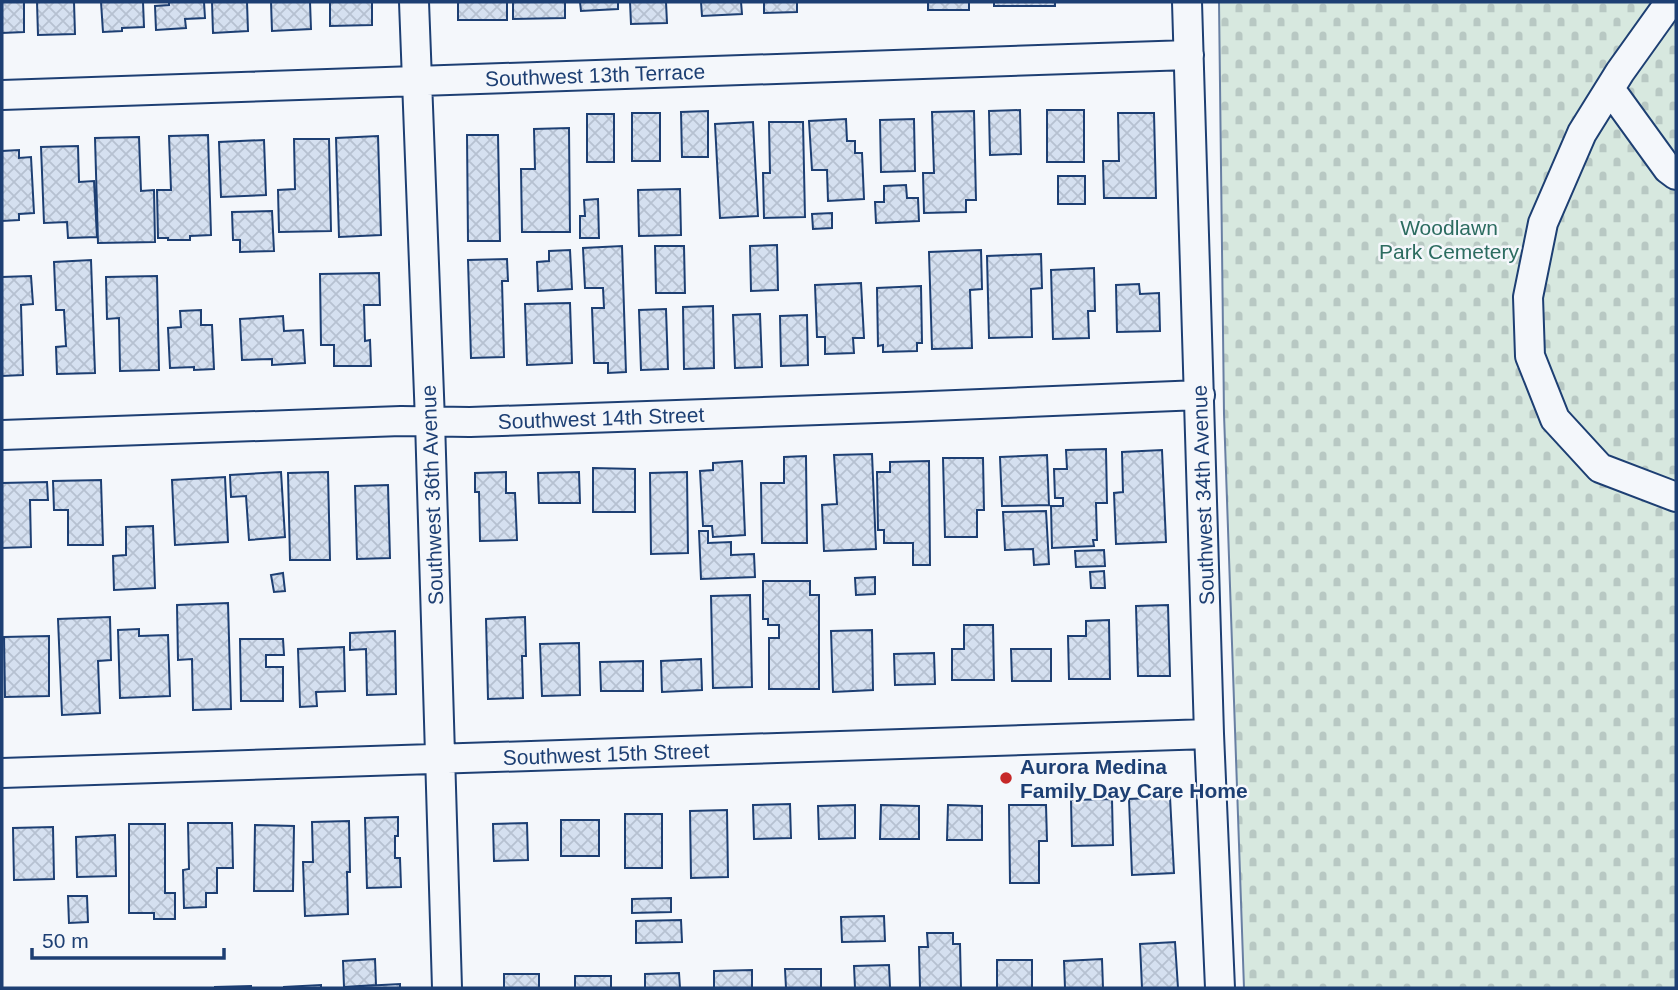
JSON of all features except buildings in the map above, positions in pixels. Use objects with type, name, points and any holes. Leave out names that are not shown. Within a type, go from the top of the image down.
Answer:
[{"type":"street","name":"Southwest 36th Avenue","points":[[414,2],[447,988]]},
{"type":"street","name":"Southwest 34th Avenue","points":[[1187,2],[1209,734],[1220,988]]},
{"type":"street","points":[[1670,2],[1619,72],[1582,133],[1543,223],[1528,297],[1530,356],[1555,419],[1600,468],[1676,497]]},
{"type":"street","name":"Southwest 13th Terrace","points":[[2,95],[1189,55]]},
{"type":"street","points":[[1609,89],[1661,160],[1676,175]]},
{"type":"street","name":"Southwest 14th Street","points":[[2,435],[893,408],[1200,395]]},
{"type":"street","name":"Southwest 15th Street","points":[[2,773],[1209,734]]},
{"type":"green space","name":"Woodlawn Park Cemetery","points":[[1219,2],[1676,2],[1676,988],[1244,988],[1224,414]]},
{"type":"place","name":"Aurora Medina Family Day Care Home","points":[[1006,778]]}]
